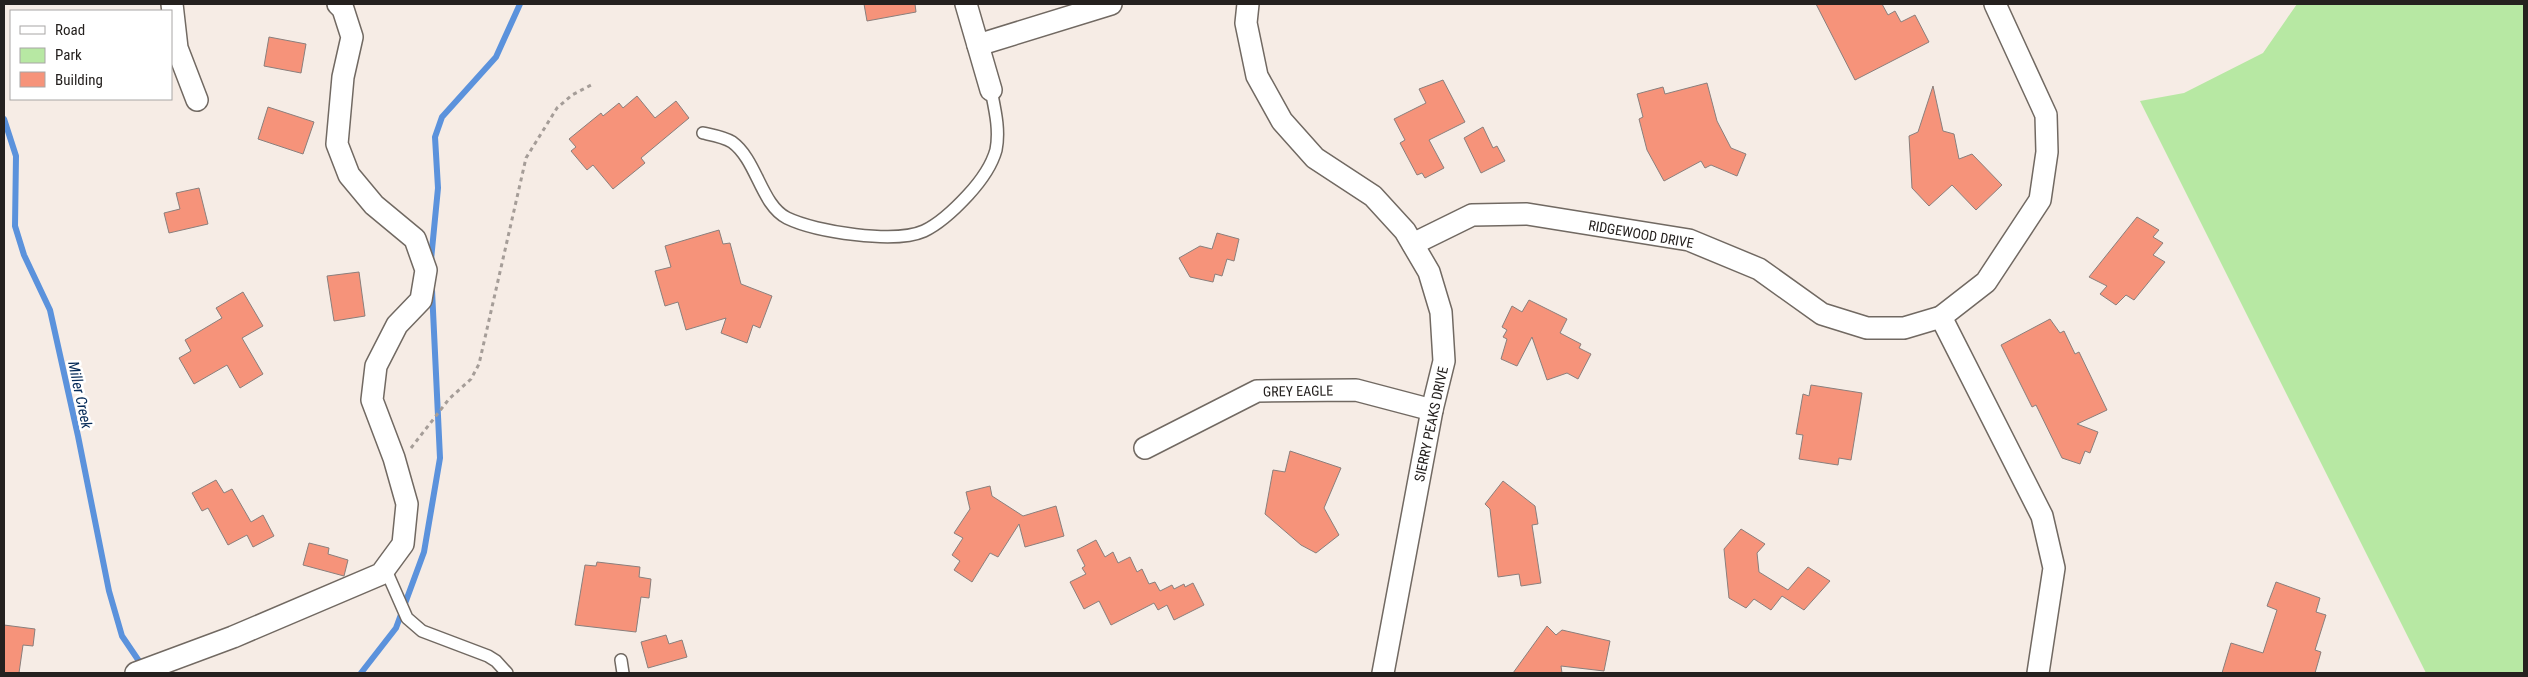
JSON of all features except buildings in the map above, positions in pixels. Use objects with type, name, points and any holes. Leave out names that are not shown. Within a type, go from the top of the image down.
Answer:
[{"type":"street","points":[[172,4],[177,48],[197,100]]},
{"type":"street","points":[[136,673],[233,637],[381,574],[403,544],[407,504],[398,469],[372,400],[376,366],[397,325],[421,300],[426,270],[415,239],[374,205],[349,175],[337,144],[343,77],[352,37],[343,9],[338,4]]},
{"type":"street","points":[[966,4],[991,90]]},
{"type":"street","points":[[978,45],[1111,4]]},
{"type":"street","name":"SIERRY PEAKS DRIVE","points":[[1248,4],[1246,23],[1257,76],[1282,121],[1315,158],[1373,196],[1405,231],[1429,272],[1441,312],[1444,361],[1432,410],[1383,673]]},
{"type":"street","name":"RIDGEWOOD DRIVE","points":[[1412,244],[1472,215],[1527,214],[1689,240],[1759,269],[1822,314],[1866,328],[1904,328],[1940,317],[1986,282],[2040,200],[2047,152],[2046,115],[1995,4]]},
{"type":"street","points":[[1940,317],[2042,516],[2054,568],[2038,673]]},
{"type":"street","name":"GREY EAGLE","points":[[1145,448],[1256,391],[1356,390],[1432,410]]},
{"type":"lane","points":[[703,133],[731,142],[736,147],[757,176],[776,210],[786,218],[831,231],[882,236],[908,236],[924,231],[940,222],[979,183],[992,161],[996,149],[997,129],[991,90]]},
{"type":"lane","points":[[385,568],[407,618],[413,625],[422,631],[488,656],[496,661],[507,673]]},
{"type":"lane","points":[[620,660],[622,673]]},
{"type":"path","points":[[398,469],[418,437],[449,399],[471,379],[479,364],[526,158],[557,108],[572,95],[593,84]]},
{"type":"green space","points":[[2297,4],[2524,4],[2524,673],[2426,673],[2140,101],[2184,93],[2263,53]]},
{"type":"waterway","points":[[431,260],[438,188],[435,137],[442,117],[496,57],[520,4]]},
{"type":"waterway","name":"Miller Creek","points":[[4,119],[16,156],[15,226],[24,255],[50,310],[78,436],[109,591],[122,636],[143,667]]},
{"type":"waterway","points":[[361,673],[396,628],[424,552],[440,458],[432,290]]}]
